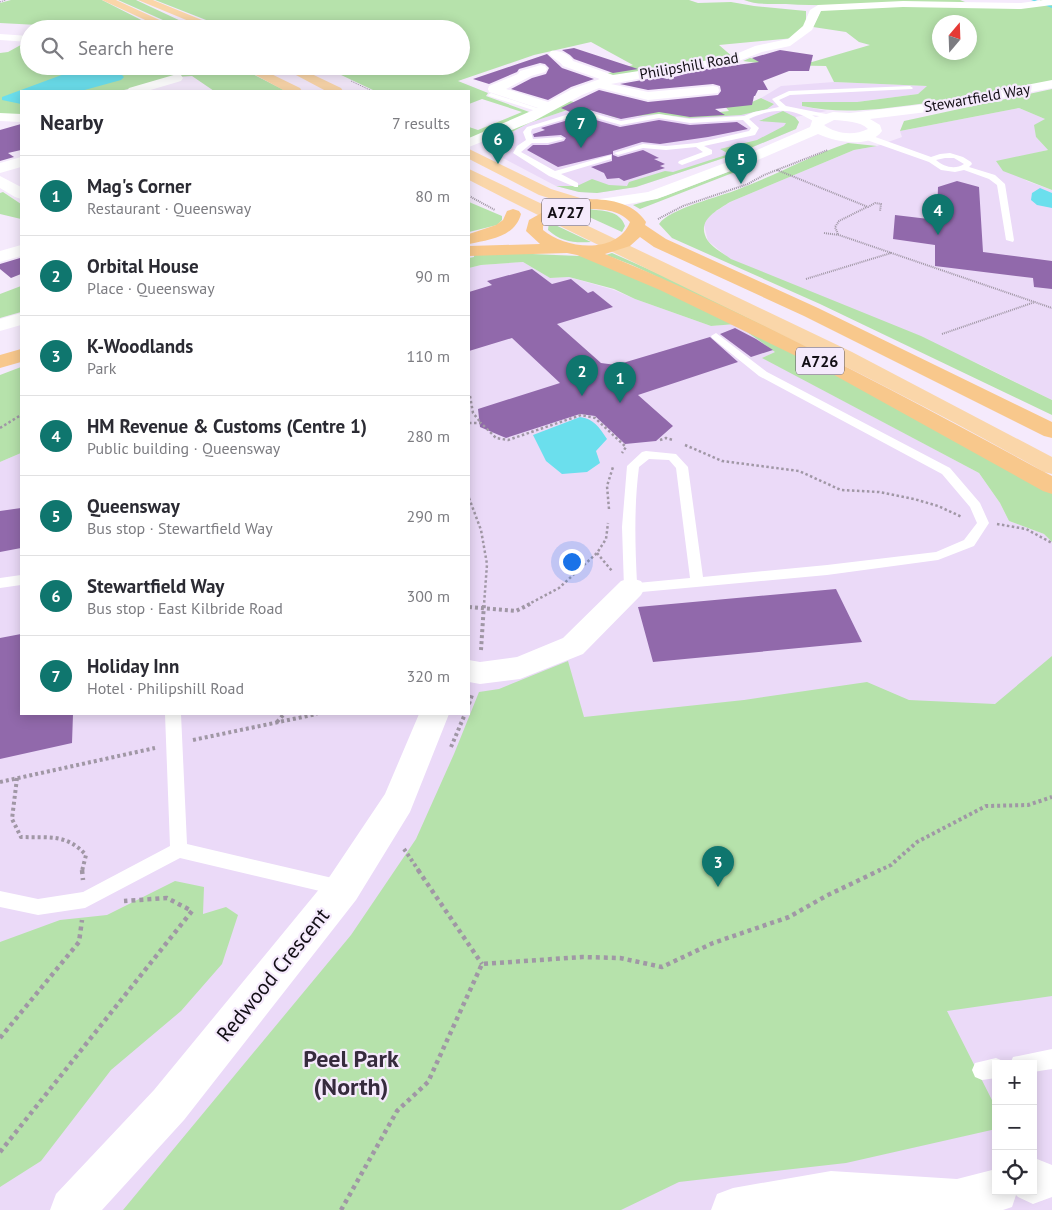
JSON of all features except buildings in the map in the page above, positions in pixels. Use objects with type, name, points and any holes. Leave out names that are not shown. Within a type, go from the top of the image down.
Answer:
[{"type":"highway","name":"A726","points":[[592,204],[625,211],[646,220],[660,243],[811,312],[1052,431]]},
{"type":"highway","points":[[470,240],[516,236],[533,229],[540,220],[554,212],[592,204]]},
{"type":"highway","points":[[470,240],[506,227],[512,221],[505,213]]},
{"type":"highway","name":"A726","points":[[470,251],[594,250],[627,240],[646,220]]},
{"type":"highway","name":"A726","points":[[533,229],[538,237],[550,244],[576,250],[668,286],[834,367],[1052,486]]},
{"type":"highway","points":[[0,348],[20,341]]},
{"type":"highway","points":[[0,362],[20,355]]},
{"type":"main road","points":[[107,0],[151,20]]},
{"type":"main road","points":[[143,0],[195,20]]},
{"type":"main road","points":[[173,12],[188,20]]},
{"type":"main road","points":[[266,75],[295,87],[315,86],[341,89]]},
{"type":"main road","points":[[277,75],[295,87]]},
{"type":"main road","points":[[298,75],[315,86]]},
{"type":"main road","points":[[321,75],[341,89]]},
{"type":"main road","points":[[470,154],[545,192],[592,204]]},
{"type":"main road","name":"A727","points":[[470,163],[584,221],[840,339],[1046,457]]},
{"type":"main road","name":"A727","points":[[470,175],[607,244],[815,342],[1046,457]]},
{"type":"main road","points":[[470,189],[505,207],[505,213],[533,229]]},
{"type":"street","name":"Philipshill Road","points":[[470,143],[612,79],[690,65],[731,60],[759,49],[792,41],[808,28],[814,12],[818,8],[903,4],[1014,6],[1046,3]]},
{"type":"street","points":[[0,37],[20,39]]},
{"type":"street","points":[[5,49],[20,42]]},
{"type":"street","points":[[555,54],[567,60],[567,63]]},
{"type":"street","points":[[731,60],[754,66]]},
{"type":"street","points":[[546,109],[495,90],[498,86],[522,78],[525,75],[518,71],[547,68],[567,63],[612,79]]},
{"type":"street","points":[[137,90],[177,78]]},
{"type":"street","points":[[598,84],[648,96],[693,96],[713,90]]},
{"type":"street","name":"Stewartfield Way","points":[[850,117],[935,107],[1052,84]]},
{"type":"street","name":"Stewartfield Way","points":[[871,131],[879,121],[902,111]]},
{"type":"street","points":[[592,204],[651,196],[806,136],[833,116],[864,120],[871,131],[839,136],[646,220]]},
{"type":"street","points":[[0,117],[20,118]]},
{"type":"street","points":[[819,125],[839,136]]},
{"type":"street","points":[[0,168],[20,162]]},
{"type":"street","points":[[0,181],[20,193]]},
{"type":"street","points":[[0,257],[20,250]]},
{"type":"street","points":[[0,325],[20,319]]},
{"type":"street","points":[[470,671],[480,673],[520,668],[573,646],[631,588]]},
{"type":"street","name":"Redwood Crescent","points":[[72,1210],[169,1105],[343,888],[398,802],[434,715]]},
{"type":"street","points":[[733,1210],[831,1193],[972,1201]]},
{"type":"lane","points":[[784,108],[775,98],[789,93],[910,88]]},
{"type":"lane","points":[[491,95],[546,109]]},
{"type":"lane","points":[[530,141],[527,132],[529,128],[582,112],[621,123],[659,116],[690,121],[745,118],[756,113],[784,108],[833,116]]},
{"type":"lane","points":[[799,111],[819,125]]},
{"type":"lane","points":[[618,153],[643,146],[666,148],[697,145],[752,134],[755,128],[745,118]]},
{"type":"lane","points":[[871,131],[905,143],[935,158]]},
{"type":"lane","points":[[871,131],[894,147],[935,158],[962,159],[968,164],[964,168]]},
{"type":"lane","points":[[560,138],[548,141],[530,141],[520,148],[517,153],[552,174],[576,185]]},
{"type":"lane","points":[[894,147],[905,143]]},
{"type":"lane","points":[[682,163],[709,152],[697,145]]},
{"type":"lane","points":[[552,174],[608,157]]},
{"type":"lane","points":[[935,158],[934,164],[941,167],[964,168],[992,178],[1001,184],[1010,240]]},
{"type":"lane","points":[[697,581],[682,467],[672,457],[646,455],[633,466],[631,479],[627,523],[631,588],[827,570],[938,556],[969,543],[983,523],[976,506],[946,471],[763,374],[716,336]]},
{"type":"lane","points":[[0,583],[20,580]]},
{"type":"lane","points":[[173,715],[180,850]]},
{"type":"lane","points":[[0,899],[38,907],[85,900],[180,850],[343,888]]},
{"type":"lane","points":[[1037,1061],[1052,1059]]},
{"type":"path","points":[[0,2],[6,0]]},
{"type":"path","points":[[646,220],[657,220],[683,206],[748,184],[787,166]]},
{"type":"path","points":[[777,170],[868,207]]},
{"type":"path","points":[[470,196],[505,213]]},
{"type":"path","points":[[839,235],[835,227],[839,221],[875,203],[881,204],[880,211]]},
{"type":"path","points":[[824,233],[839,235],[891,252],[1052,308]]},
{"type":"path","points":[[806,279],[891,252]]},
{"type":"path","points":[[942,334],[1036,302]]},
{"type":"path","points":[[470,396],[473,413],[496,438],[508,440],[581,415],[595,418],[626,447],[646,455]]},
{"type":"path","points":[[0,428],[20,416]]},
{"type":"path","points":[[470,424],[481,423]]},
{"type":"path","points":[[658,441],[666,438],[722,461],[799,471],[841,490],[879,492],[938,506],[957,516],[983,523],[1011,524],[1041,534],[1052,543]]},
{"type":"path","points":[[620,455],[626,447],[634,446]]},
{"type":"path","points":[[609,511],[607,486],[615,462]]},
{"type":"path","points":[[470,501],[481,530],[487,564],[482,608]]},
{"type":"path","points":[[470,607],[516,611],[559,588],[597,553],[606,539],[609,518]]},
{"type":"path","points":[[277,722],[283,715]]},
{"type":"path","points":[[0,1038],[79,942],[85,900],[82,868],[86,855],[77,844],[64,838],[21,837],[12,819],[17,778]]},
{"type":"path","points":[[482,964],[582,957],[620,958],[662,966],[713,943],[789,917],[826,896],[892,865],[917,842],[986,806],[1028,805],[1052,797]]},
{"type":"path","points":[[404,849],[482,964]]},
{"type":"path","points":[[0,1152],[192,911],[168,898],[127,902],[85,900]]},
{"type":"path","points":[[341,1210],[397,1111],[428,1082],[482,964]]},
{"type":"shaded area","points":[[834,82],[928,86],[918,94],[857,102],[803,102],[802,106],[827,111],[795,117],[799,122],[796,129],[736,154],[636,187],[597,193],[579,192],[556,186],[486,149],[489,144],[529,123],[579,106],[617,118],[658,114],[689,118],[774,104],[761,98],[781,86]]},
{"type":"shaded area","points":[[1019,108],[1045,119],[1036,137],[1048,150],[997,162],[1027,181],[1052,190],[1052,400],[979,364],[730,259],[708,241],[704,225],[707,219],[730,202],[854,150],[877,146],[902,137],[900,131]]},
{"type":"shaded area","points":[[523,262],[550,278],[569,277],[614,290],[711,326],[735,324],[774,350],[775,352],[763,358],[979,473],[1000,503],[1009,521],[1044,534],[1052,542],[1052,1210],[0,1210],[0,462],[20,453],[20,715],[470,715],[470,268],[481,265]]},
{"type":"green space","points":[[11,0],[102,0],[141,20],[20,20],[20,24],[0,23],[0,3]]},
{"type":"green space","points":[[118,0],[136,0],[179,20],[163,20]]},
{"type":"green space","points":[[155,0],[689,0],[698,3],[731,2],[806,11],[806,24],[794,38],[719,45],[734,58],[694,62],[616,76],[606,74],[633,65],[591,42],[534,55],[458,81],[488,93],[486,96],[532,113],[471,138],[470,127],[478,130],[522,112],[482,99],[470,104],[470,90],[373,90],[341,75],[470,75],[470,20],[206,20]]},
{"type":"green space","points":[[744,0],[960,0],[970,4],[809,5],[759,3]]},
{"type":"green space","points":[[1040,0],[1052,0],[1052,82],[898,107],[871,110],[830,110],[802,106],[802,102],[857,102],[918,94],[927,86],[834,82],[826,66],[770,65],[743,61],[750,58],[778,62],[812,62],[870,45],[859,42],[846,32],[813,27],[821,10],[885,6],[1041,5]]},
{"type":"green space","points":[[20,45],[20,75],[255,75],[284,90],[213,90],[192,76],[176,77],[124,90],[20,90],[20,116],[0,115],[0,53],[8,52]]},
{"type":"green space","points":[[1052,89],[1052,190],[1003,171],[996,161],[1048,150],[1036,137],[1034,125],[1045,119],[1019,108],[900,131],[904,121]]},
{"type":"green space","points":[[761,98],[774,104],[767,109],[741,115],[689,118],[658,114],[617,118],[579,106],[529,123],[489,144],[485,143],[570,101],[615,113],[653,108],[701,114],[729,111],[722,103],[752,102]]},
{"type":"green space","points":[[783,111],[795,117],[799,122],[796,129],[736,154],[636,187],[597,193],[579,192],[556,186],[577,186],[592,179],[609,185],[627,186],[629,182],[665,171],[673,172],[729,154],[720,149],[757,140],[784,126],[786,123],[759,121]]},
{"type":"green space","points":[[848,143],[877,146],[854,150],[730,202],[713,213],[706,222],[704,228],[708,241],[731,259],[921,336],[1052,400],[1052,415],[820,304],[672,238],[659,224],[665,218],[684,208],[739,189]]},
{"type":"green space","points":[[749,164],[753,165],[640,209],[633,205],[665,196]]},
{"type":"green space","points":[[3,192],[20,203],[20,219],[0,214],[0,193]]},
{"type":"green space","points":[[470,202],[502,216],[502,220],[497,225],[470,232]]},
{"type":"green space","points":[[588,209],[615,214],[623,221],[625,226],[622,232],[576,211]]},
{"type":"green space","points":[[549,222],[591,242],[573,242],[558,237],[548,230]]},
{"type":"green space","points":[[505,253],[580,256],[592,259],[735,324],[711,326],[635,299],[614,289],[569,277],[550,278],[523,262],[481,265],[470,268],[470,258],[474,257],[474,255]]},
{"type":"green space","points":[[612,253],[684,285],[814,351],[632,265],[606,255]]},
{"type":"green space","points":[[20,286],[20,312],[0,318],[0,294]]},
{"type":"green space","points":[[738,326],[841,376],[1052,492],[1052,542],[1044,534],[1009,521],[1000,503],[979,473],[762,358],[775,352]]},
{"type":"green space","points":[[20,367],[20,453],[0,462],[0,375]]},
{"type":"green space","points":[[1052,656],[1052,996],[947,1011],[992,1100],[992,1130],[846,1163],[679,1182],[621,1210],[123,1210],[351,935],[416,839],[479,692],[499,689],[568,661],[584,717],[744,700],[867,682],[909,700],[995,704]]},
{"type":"green space","points":[[175,881],[204,887],[203,914],[226,907],[238,915],[222,964],[181,1011],[111,1070],[41,1161],[0,1187],[0,942],[60,920],[107,915]]},
{"type":"water","points":[[62,75],[122,75],[124,77],[121,80],[85,90],[21,90]]},
{"type":"water","points":[[20,90],[20,104],[2,100],[2,97]]},
{"type":"water","points":[[1040,188],[1052,193],[1052,208],[1037,205],[1031,200],[1032,193]]},
{"type":"water","points":[[580,417],[596,424],[607,439],[596,451],[600,463],[587,472],[562,474],[546,461],[533,435]]},
{"type":"waterway","points":[[1032,0],[1052,7]]},
{"type":"place","name":"Holiday Inn","points":[[581,148]]},
{"type":"place","name":"Stewartfield Way","points":[[498,164]]},
{"type":"place","name":"Queensway","points":[[741,184]]},
{"type":"place","name":"HM Revenue & Customs (Centre 1)","points":[[938,235]]},
{"type":"place","name":"Orbital House","points":[[582,396]]},
{"type":"place","name":"Mag's Corner","points":[[620,403]]},
{"type":"place","name":"K-Woodlands","points":[[718,887]]},
{"type":"district","name":"Peel Park (North)","points":[[351,1073]]}]
